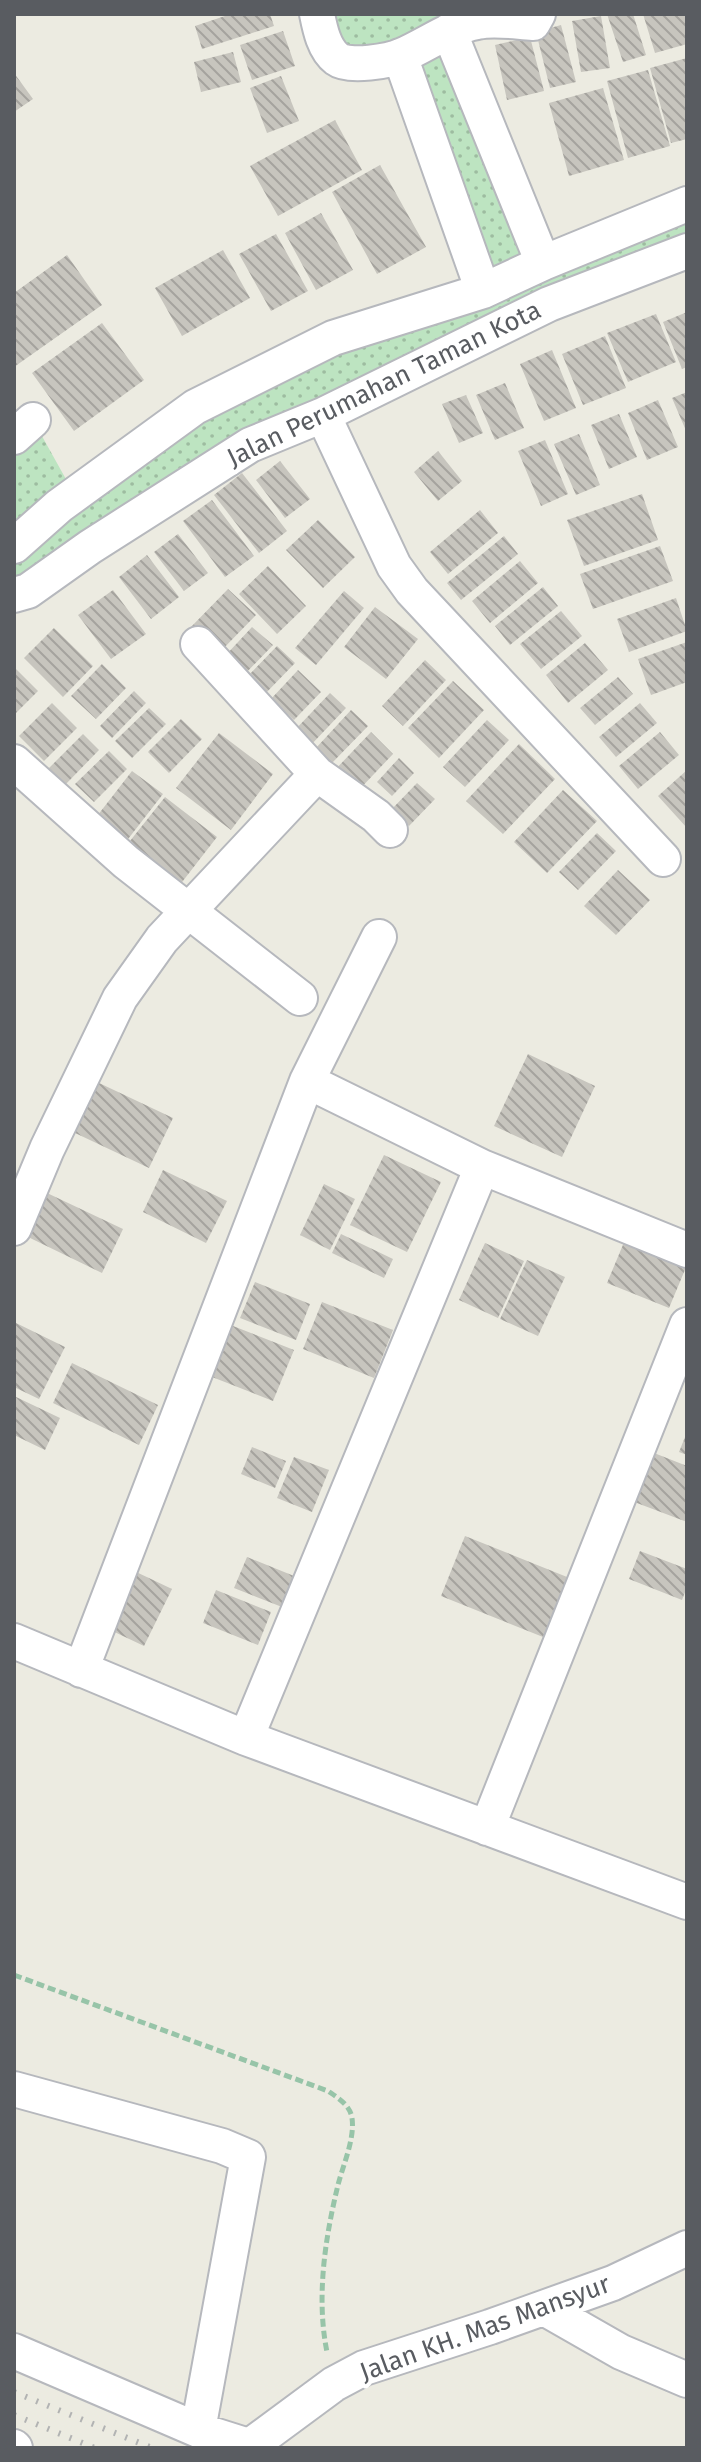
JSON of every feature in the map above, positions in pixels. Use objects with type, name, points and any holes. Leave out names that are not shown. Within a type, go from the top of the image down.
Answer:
[{"type":"street","points":[[317,14],[321,35],[337,58],[351,64],[400,56],[464,22],[533,23],[538,14]]},
{"type":"street","points":[[464,22],[543,263]]},
{"type":"street","points":[[400,56],[483,291]]},
{"type":"street","name":"Jalan Perumahan Taman Kota","points":[[14,546],[59,506],[195,407],[333,338],[483,291],[687,204]]},
{"type":"street","name":"Jalan Perumahan Taman Kota","points":[[14,595],[28,591],[90,547],[250,445],[323,415],[549,304],[687,251]]},
{"type":"street","points":[[323,415],[394,566],[412,591],[663,859]]},
{"type":"street","points":[[198,644],[317,774],[376,816],[390,830]]},
{"type":"street","points":[[14,762],[126,862],[300,998]]},
{"type":"street","points":[[14,1228],[47,1149],[120,998],[162,939],[317,774]]},
{"type":"street","points":[[81,1670],[307,1081],[379,937]]},
{"type":"street","points":[[307,1081],[482,1167],[687,1250]]},
{"type":"street","points":[[246,1738],[482,1167]]},
{"type":"street","points":[[487,1828],[687,1325]]},
{"type":"street","points":[[14,1641],[246,1738],[687,1902]]},
{"type":"street","points":[[14,2089],[222,2146],[248,2157],[198,2430]]},
{"type":"street","name":"Jalan KH. Mas Mansyur","points":[[253,2447],[334,2384],[364,2368],[613,2283],[687,2248]]},
{"type":"street","points":[[544,2308],[621,2352],[687,2380]]},
{"type":"street","points":[[14,2351],[198,2430],[253,2447]]},
{"type":"green space","points":[[317,14],[466,14],[449,31],[543,262],[687,204],[687,251],[323,415],[14,595],[14,437],[33,420],[72,490],[178,419],[483,291],[400,57],[351,64]]},
{"type":"building","points":[[231,14],[270,14],[274,26],[202,49],[195,26]]},
{"type":"building","points":[[607,14],[633,14],[646,55],[623,62]]},
{"type":"building","points":[[643,14],[687,14],[687,44],[655,53]]},
{"type":"building","points":[[601,16],[610,68],[581,72],[572,21]]},
{"type":"building","points":[[561,25],[576,82],[550,88],[536,32]]},
{"type":"building","points":[[283,31],[295,66],[252,80],[240,45]]},
{"type":"building","points":[[530,37],[544,91],[507,100],[495,45]]},
{"type":"building","points":[[233,52],[241,82],[201,92],[194,62]]},
{"type":"building","points":[[687,58],[687,139],[671,143],[650,68]]},
{"type":"building","points":[[648,70],[670,146],[628,158],[607,81]]},
{"type":"building","points":[[14,73],[33,99],[14,112]]},
{"type":"building","points":[[281,76],[299,121],[267,133],[250,88]]},
{"type":"building","points":[[603,88],[624,160],[569,176],[549,103]]},
{"type":"building","points":[[335,120],[362,170],[278,216],[250,166]]},
{"type":"building","points":[[380,165],[426,247],[377,274],[332,192]]},
{"type":"building","points":[[321,213],[353,270],[316,290],[285,233]]},
{"type":"building","points":[[276,234],[308,291],[271,311],[239,254]]},
{"type":"building","points":[[223,250],[250,298],[182,336],[155,288]]},
{"type":"building","points":[[67,255],[102,305],[14,367],[14,293]]},
{"type":"building","points":[[687,312],[687,367],[682,369],[663,322]]},
{"type":"building","points":[[656,314],[676,362],[628,382],[607,333]]},
{"type":"building","points":[[102,323],[144,380],[74,431],[32,373]]},
{"type":"building","points":[[605,336],[626,388],[583,405],[562,354]]},
{"type":"building","points":[[552,350],[576,408],[544,421],[520,364]]},
{"type":"building","points":[[505,383],[524,428],[495,440],[476,395]]},
{"type":"building","points":[[687,392],[687,433],[672,398]]},
{"type":"building","points":[[466,395],[483,433],[459,443],[442,404]]},
{"type":"building","points":[[658,400],[678,447],[647,460],[628,413]]},
{"type":"building","points":[[619,414],[637,457],[609,469],[591,425]]},
{"type":"building","points":[[579,434],[600,485],[576,495],[554,444]]},
{"type":"building","points":[[545,440],[568,494],[541,506],[518,451]]},
{"type":"building","points":[[438,451],[462,481],[438,501],[414,472]]},
{"type":"building","points":[[280,461],[310,499],[285,518],[256,480]]},
{"type":"building","points":[[242,473],[287,531],[259,553],[214,495]]},
{"type":"building","points":[[642,494],[658,540],[584,566],[567,520]]},
{"type":"building","points":[[212,500],[254,556],[225,577],[183,521]]},
{"type":"building","points":[[480,510],[498,533],[448,574],[430,552]]},
{"type":"building","points":[[318,520],[355,557],[323,588],[286,550]]},
{"type":"building","points":[[178,534],[208,573],[184,591],[154,552]]},
{"type":"building","points":[[504,536],[518,554],[461,600],[447,583]]},
{"type":"building","points":[[660,546],[673,581],[593,609],[580,574]]},
{"type":"building","points":[[147,555],[179,597],[151,619],[119,577]]},
{"type":"building","points":[[520,561],[538,583],[490,623],[472,601]]},
{"type":"building","points":[[268,566],[306,606],[277,634],[239,594]]},
{"type":"building","points":[[543,587],[558,606],[510,645],[495,626]]},
{"type":"building","points":[[228,589],[256,615],[219,653],[191,627]]},
{"type":"building","points":[[113,590],[146,634],[111,659],[78,615]]},
{"type":"building","points":[[344,591],[364,608],[316,665],[295,648]]},
{"type":"building","points":[[676,598],[687,631],[629,652],[617,619]]},
{"type":"building","points":[[375,607],[418,639],[386,679],[344,647]]},
{"type":"building","points":[[561,611],[582,636],[541,669],[520,644]]},
{"type":"building","points":[[252,627],[273,645],[245,674],[225,656]]},
{"type":"building","points":[[54,628],[93,666],[63,697],[24,658]]},
{"type":"building","points":[[687,642],[687,682],[651,695],[638,659]]},
{"type":"building","points":[[585,643],[608,670],[568,703],[546,675]]},
{"type":"building","points":[[277,646],[295,663],[264,695],[246,678]]},
{"type":"building","points":[[425,660],[446,680],[403,726],[382,706]]},
{"type":"building","points":[[102,664],[126,688],[96,719],[71,696]]},
{"type":"building","points":[[14,667],[38,691],[14,715]]},
{"type":"building","points":[[298,670],[321,692],[294,720],[271,699]]},
{"type":"building","points":[[618,677],[633,694],[595,725],[580,708]]},
{"type":"building","points":[[453,681],[484,710],[439,758],[408,728]]},
{"type":"building","points":[[134,691],[146,703],[112,738],[100,726]]},
{"type":"building","points":[[330,693],[346,708],[310,746],[294,731]]},
{"type":"building","points":[[52,703],[77,728],[44,761],[19,736]]},
{"type":"building","points":[[640,703],[657,723],[616,757],[599,737]]},
{"type":"building","points":[[149,708],[166,724],[132,758],[115,741]]},
{"type":"building","points":[[351,710],[368,726],[332,763],[316,748]]},
{"type":"building","points":[[181,719],[202,739],[169,773],[148,752]]},
{"type":"building","points":[[487,720],[509,740],[465,787],[443,767]]},
{"type":"building","points":[[371,732],[393,754],[356,793],[333,772]]},
{"type":"building","points":[[660,732],[679,755],[638,789],[619,766]]},
{"type":"building","points":[[219,733],[273,774],[231,830],[176,788]]},
{"type":"building","points":[[83,734],[99,750],[66,784],[49,768]]},
{"type":"building","points":[[519,744],[555,779],[503,834],[466,801]]},
{"type":"building","points":[[109,751],[127,769],[94,802],[75,784]]},
{"type":"building","points":[[399,758],[414,773],[392,796],[377,782]]},
{"type":"building","points":[[687,770],[687,828],[658,796]]},
{"type":"building","points":[[132,771],[163,794],[125,843],[94,820]]},
{"type":"building","points":[[417,783],[435,799],[409,826],[391,810]]},
{"type":"building","points":[[563,790],[597,821],[547,873],[514,842]]},
{"type":"building","points":[[165,797],[217,837],[179,886],[126,846]]},
{"type":"building","points":[[597,833],[616,851],[578,890],[559,872]]},
{"type":"building","points":[[618,870],[650,900],[616,935],[584,906]]},
{"type":"building","points":[[528,1054],[595,1086],[562,1157],[494,1126]]},
{"type":"building","points":[[97,1082],[173,1118],[149,1168],[73,1132]]},
{"type":"building","points":[[384,1155],[441,1182],[407,1252],[350,1225]]},
{"type":"building","points":[[163,1170],[227,1201],[206,1243],[143,1212]]},
{"type":"building","points":[[324,1184],[355,1199],[330,1250],[300,1235]]},
{"type":"building","points":[[47,1193],[123,1229],[102,1273],[26,1236]]},
{"type":"building","points":[[341,1234],[393,1259],[384,1278],[332,1253]]},
{"type":"building","points":[[625,1240],[687,1265],[669,1308],[607,1283]]},
{"type":"building","points":[[485,1243],[524,1261],[498,1318],[459,1300]]},
{"type":"building","points":[[527,1260],[565,1277],[538,1336],[500,1319]]},
{"type":"building","points":[[255,1282],[310,1304],[296,1340],[240,1318]]},
{"type":"building","points":[[322,1302],[393,1330],[374,1378],[303,1349]]},
{"type":"building","points":[[14,1322],[65,1347],[39,1399],[14,1387]]},
{"type":"building","points":[[228,1324],[294,1350],[273,1401],[207,1375]]},
{"type":"building","points":[[72,1363],[158,1405],[139,1445],[53,1403]]},
{"type":"building","points":[[14,1396],[60,1418],[45,1450],[14,1435]]},
{"type":"building","points":[[687,1432],[687,1455],[679,1452]]},
{"type":"building","points":[[252,1447],[286,1461],[275,1488],[241,1474]]},
{"type":"building","points":[[649,1451],[687,1466],[687,1522],[629,1500]]},
{"type":"building","points":[[294,1457],[329,1470],[312,1512],[277,1498]]},
{"type":"building","points":[[465,1536],[572,1579],[548,1639],[441,1596]]},
{"type":"building","points":[[640,1551],[687,1569],[687,1587],[682,1600],[629,1579]]},
{"type":"building","points":[[247,1557],[294,1576],[282,1607],[234,1588]]},
{"type":"building","points":[[132,1570],[172,1589],[144,1646],[104,1627]]},
{"type":"building","points":[[216,1590],[271,1612],[258,1645],[203,1623]]},
{"type":"railway","points":[[14,2392],[152,2448]]},
{"type":"railway","points":[[14,2415],[95,2448]]}]
